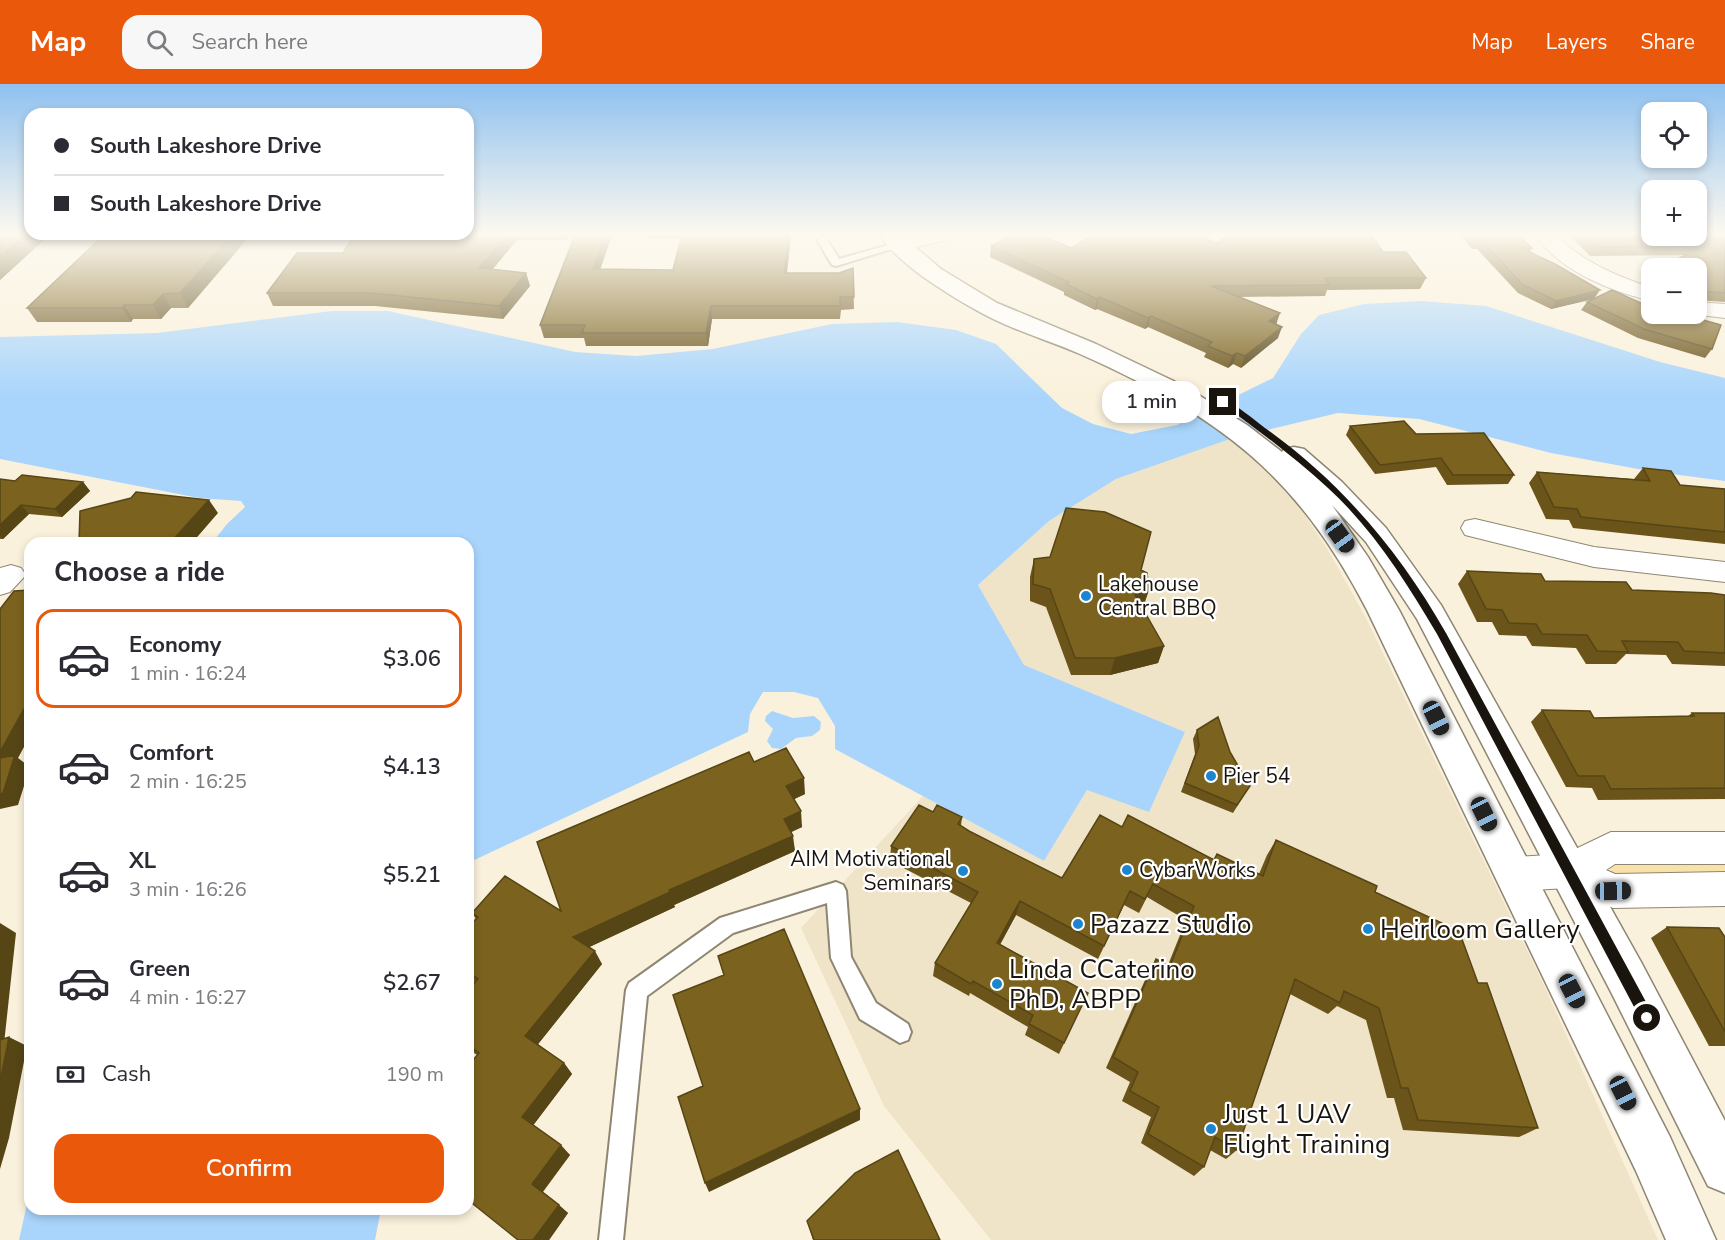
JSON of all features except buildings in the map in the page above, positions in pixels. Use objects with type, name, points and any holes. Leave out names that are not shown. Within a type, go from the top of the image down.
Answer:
[{"type":"street","points":[[957,289],[1010,318],[1197,395]]},
{"type":"street","points":[[997,289],[1153,360],[1197,395],[1332,488],[1376,535],[1430,613],[1569,871],[1725,1169]]},
{"type":"street","points":[[1707,309],[1725,311]]},
{"type":"street","points":[[1265,441],[1330,521],[1351,551],[1388,619],[1653,1154],[1691,1240]]},
{"type":"street","points":[[1475,528],[1594,557],[1725,572]]},
{"type":"street","points":[[1514,874],[1569,871],[1611,848],[1725,848]]},
{"type":"street","points":[[1569,871],[1613,891],[1725,889]]},
{"type":"lane","points":[[611,1240],[636,990],[727,925],[836,891],[841,958],[868,1011],[900,1032]]},
{"type":"shaded area","points":[[1230,439],[1266,465],[1298,505],[1328,550],[1366,618],[1544,985],[1658,1240],[991,1240],[884,1106],[801,928],[923,796],[1044,861],[1087,790],[1185,732],[1024,665],[978,585],[1049,521],[1116,479]]},
{"type":"shaded area","points":[[1725,863],[1725,876],[1621,878],[1612,874],[1609,866],[1613,864]]},
{"type":"water","points":[[1421,301],[1486,306],[1660,362],[1725,378],[1725,481],[1649,471],[1551,453],[1419,419],[1338,413],[1230,439],[1116,479],[1049,521],[978,585],[1024,665],[1185,732],[1149,812],[1087,790],[1044,861],[835,749],[835,726],[818,698],[794,692],[763,692],[750,714],[748,732],[474,860],[474,537],[217,537],[245,507],[241,501],[199,498],[0,459],[0,337],[157,333],[332,311],[388,311],[575,352],[636,356],[713,349],[832,324],[897,322],[956,330],[996,344],[1062,408],[1093,424],[1131,434],[1177,425],[1273,378],[1301,334],[1319,315],[1364,304]]},
{"type":"water","points":[[772,711],[793,718],[814,716],[821,722],[820,730],[812,736],[796,738],[781,749],[772,748],[767,741],[773,729],[765,721],[766,716]]},
{"type":"water","points":[[24,1215],[380,1215],[375,1240],[19,1240]]},
{"type":"place","name":"Lakehouse Central BBQ","points":[[1086,596]]},
{"type":"place","name":"Pier 54","points":[[1211,776]]},
{"type":"place","name":"CybarWorks","points":[[1127,870]]},
{"type":"place","name":"AIM Motivational Seminars","points":[[963,871]]},
{"type":"place","name":"Pazazz Studio","points":[[1078,924]]},
{"type":"place","name":"Heirloom Gallery","points":[[1368,929]]},
{"type":"place","name":"Linda CCaterino PhD, ABPP","points":[[997,984]]},
{"type":"place","name":"Just 1 UAV Flight Training","points":[[1211,1129]]},
{"type":"route","points":[[1223,402],[1242,413],[1332,488],[1376,535],[1413,586],[1441,633],[1647,1018]]}]
